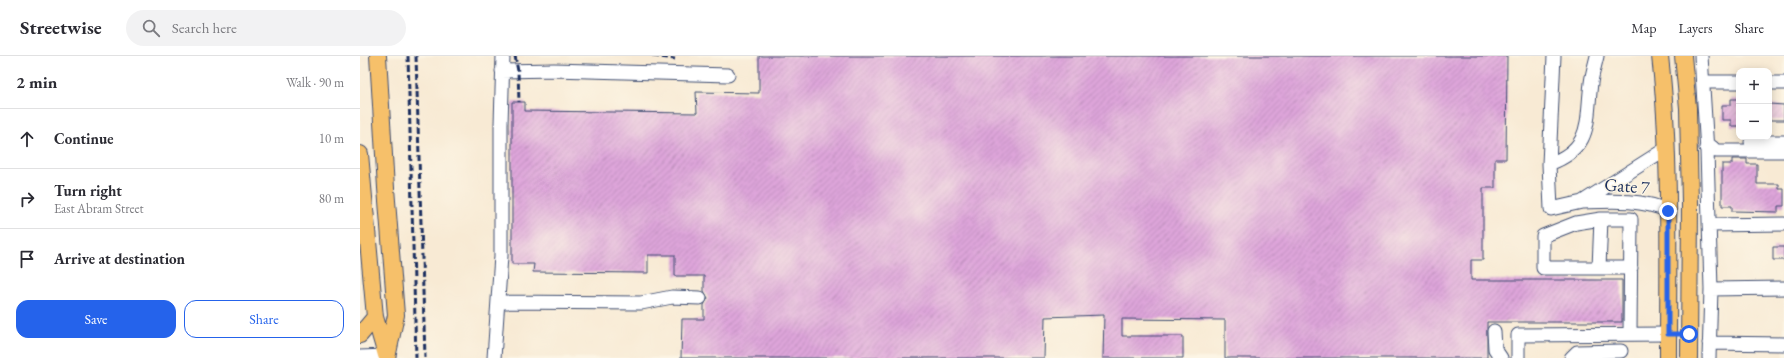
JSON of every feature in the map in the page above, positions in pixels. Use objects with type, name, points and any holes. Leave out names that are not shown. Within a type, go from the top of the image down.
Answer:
[{"type":"main road","points":[[378,56],[396,315],[387,357]]},
{"type":"main road","points":[[1660,56],[1667,148],[1668,358]]},
{"type":"main road","points":[[1683,56],[1688,108],[1690,203],[1689,358]]},
{"type":"main road","points":[[1665,109],[1688,108]]},
{"type":"main road","points":[[360,154],[374,317],[387,357]]},
{"type":"main road","points":[[360,335],[374,317]]},
{"type":"main road","points":[[1668,334],[1689,334]]},
{"type":"street","points":[[494,358],[500,256],[500,124],[503,56]]},
{"type":"street","points":[[1554,56],[1549,164],[1551,209],[1582,202],[1667,148]]},
{"type":"street","points":[[1549,164],[1566,158],[1578,145],[1587,127],[1591,81],[1598,56]]},
{"type":"street","points":[[1702,56],[1704,104],[1709,148],[1711,289],[1709,358]]},
{"type":"street","points":[[502,72],[554,70],[728,74]]},
{"type":"street","points":[[1703,82],[1736,82]]},
{"type":"street","points":[[1772,83],[1784,83]]},
{"type":"street","points":[[1688,108],[1704,104]]},
{"type":"street","points":[[1709,148],[1716,142],[1784,142]]},
{"type":"street","points":[[1709,148],[1716,151],[1784,151]]},
{"type":"street","name":"Gate 7","points":[[1582,202],[1623,201],[1657,206],[1668,211]]},
{"type":"street","points":[[1599,268],[1601,219]]},
{"type":"street","points":[[1571,358],[1577,352],[1621,355],[1626,334],[1631,268],[1631,219],[1601,219],[1576,224],[1543,236],[1543,268],[1631,268]]},
{"type":"street","points":[[1709,225],[1784,224]]},
{"type":"street","points":[[1711,289],[1784,288],[1784,297]]},
{"type":"street","points":[[498,302],[641,303],[672,297],[700,298]]},
{"type":"street","points":[[1494,331],[1495,349],[1501,358]]},
{"type":"street","points":[[1518,358],[1518,335],[1668,334]]},
{"type":"street","points":[[1709,344],[1784,344]]},
{"type":"street","points":[[360,357],[387,357]]},
{"type":"building","points":[[759,56],[1507,56],[1506,159],[1495,159],[1495,188],[1483,188],[1483,260],[1471,260],[1471,280],[1622,280],[1622,322],[1487,322],[1487,358],[1225,358],[1225,320],[1122,319],[1122,336],[1183,336],[1183,358],[1103,358],[1104,315],[1045,317],[1044,358],[681,358],[682,319],[704,319],[704,305],[708,298],[704,291],[704,276],[675,276],[675,255],[648,255],[648,273],[533,272],[534,264],[512,264],[512,102],[525,102],[525,111],[697,113],[696,92],[759,93]]},
{"type":"building","points":[[1731,99],[1736,99],[1736,126],[1731,126],[1731,120],[1722,120],[1722,105],[1731,105]]},
{"type":"building","points":[[1772,104],[1784,105],[1784,120],[1772,120]]},
{"type":"building","points":[[1732,159],[1747,159],[1747,164],[1757,164],[1757,184],[1779,184],[1779,189],[1784,189],[1784,206],[1778,206],[1778,212],[1732,211],[1732,206],[1722,206],[1722,164],[1732,164]]},
{"type":"building","points":[[1773,247],[1784,247],[1784,260],[1773,260]]},
{"type":"railway","points":[[408,56],[416,358]]},
{"type":"railway","points":[[416,56],[425,358]]},
{"type":"railway","points":[[515,56],[518,71],[519,102]]},
{"type":"railway","points":[[653,56],[675,59]]},
{"type":"route","points":[[1668,211],[1668,334],[1689,334]]}]
